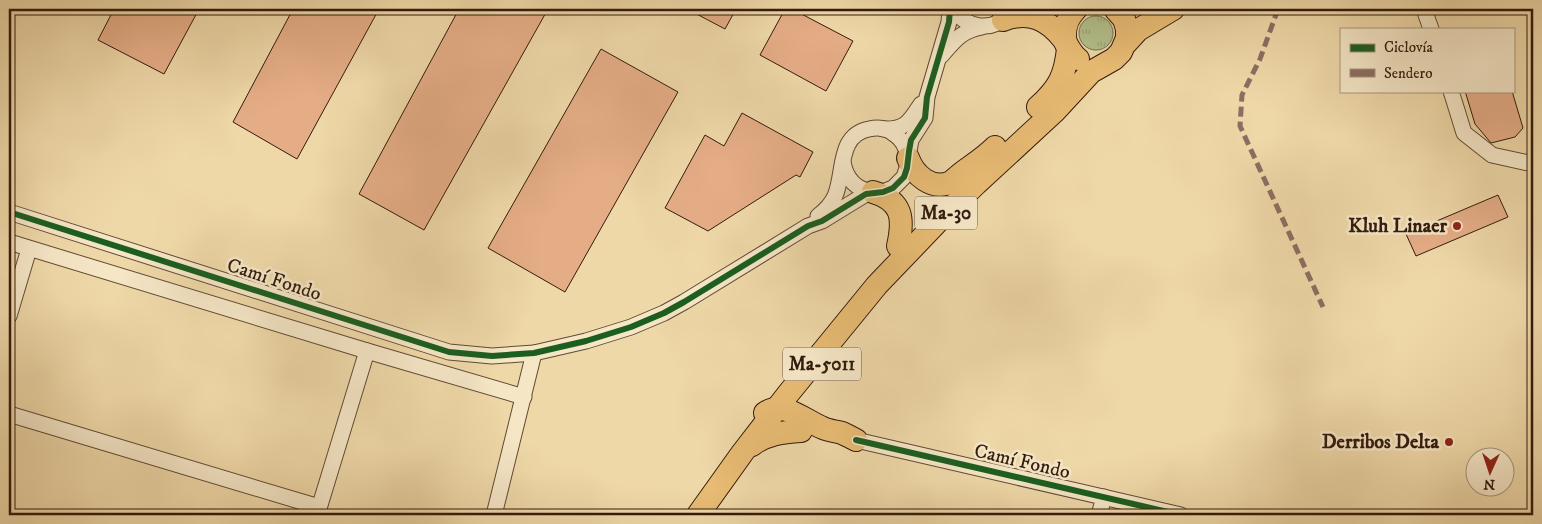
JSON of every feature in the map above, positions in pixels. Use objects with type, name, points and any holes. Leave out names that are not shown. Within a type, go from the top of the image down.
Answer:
[{"type":"highway","points":[[1043,9],[1065,9]]},
{"type":"highway","name":"Ma-30","points":[[783,402],[898,246],[1059,85],[1064,74],[1067,46],[1065,28],[1069,17],[1076,9]]},
{"type":"highway","points":[[1117,9],[1130,11],[1145,9]]},
{"type":"highway","points":[[1117,9],[1126,24],[1126,43]]},
{"type":"highway","name":"Ma-30","points":[[680,515],[750,420],[854,304],[877,285],[951,208],[1054,112],[1091,72],[1118,56],[1126,43],[1143,26],[1173,9]]},
{"type":"highway","points":[[1002,19],[1020,16],[1041,19],[1054,27],[1075,57],[1084,62],[1105,63]]},
{"type":"highway","points":[[908,158],[912,167],[920,176],[928,182],[938,184],[951,182],[984,158]]},
{"type":"highway","points":[[873,192],[886,198],[897,207],[902,226],[898,246]]},
{"type":"highway","name":"Ma-5011","points":[[808,428],[808,416],[804,404],[805,387],[840,341],[854,304]]},
{"type":"highway","points":[[698,515],[743,452],[783,402]]},
{"type":"highway","points":[[689,515],[764,414],[783,402]]},
{"type":"highway","name":"Ma-5011","points":[[783,402],[781,420],[786,425],[808,428],[840,440],[856,440]]},
{"type":"highway","name":"Ma-5011","points":[[743,452],[767,436],[808,428]]},
{"type":"street","points":[[843,158],[844,169],[853,183],[862,190],[883,192],[897,185],[906,172],[911,140],[925,118],[927,97],[952,9],[965,21],[976,26],[1002,19]]},
{"type":"street","points":[[1424,9],[1431,28]]},
{"type":"street","points":[[938,59],[962,34],[1002,19]]},
{"type":"street","points":[[1451,92],[1464,133],[1492,155],[1533,164]]},
{"type":"street","points":[[808,226],[834,200],[846,147],[856,134],[867,129],[897,128],[914,117],[927,97]]},
{"type":"street","points":[[883,129],[892,132],[900,138],[906,148],[908,158]]},
{"type":"street","points":[[808,226],[822,221],[848,204],[873,192]]},
{"type":"street","name":"Camí Fondo","points":[[9,212],[449,352],[492,356],[534,352],[610,334],[664,313],[808,226]]},
{"type":"street","points":[[9,242],[524,397]]},
{"type":"street","points":[[9,316],[29,249]]},
{"type":"street","points":[[9,414],[318,511],[366,351]]},
{"type":"street","points":[[494,515],[534,352]]},
{"type":"street","name":"Camí Fondo","points":[[856,440],[1181,515]]},
{"type":"street","points":[[1099,515],[1104,497]]},
{"type":"green space","points":[[1096,16],[1103,17],[1108,21],[1112,26],[1112,40],[1108,45],[1103,49],[1096,50],[1089,49],[1084,45],[1080,40],[1079,33],[1080,26],[1084,21],[1089,17]]},
{"type":"building","points":[[114,9],[199,9],[164,74],[98,40]]},
{"type":"building","points":[[293,9],[379,9],[297,159],[233,122]]},
{"type":"building","points":[[459,9],[548,9],[424,230],[359,194]]},
{"type":"building","points":[[687,9],[736,9],[725,29]]},
{"type":"building","points":[[785,9],[792,9],[853,41],[826,91],[760,55]]},
{"type":"building","points":[[601,49],[678,92],[565,292],[488,248]]},
{"type":"building","points":[[1465,92],[1512,92],[1523,128],[1515,137],[1491,143],[1475,124]]},
{"type":"building","points":[[742,113],[813,152],[800,177],[796,175],[708,231],[665,208],[705,135],[724,146]]},
{"type":"building","name":"Kluh Linaer","points":[[1498,195],[1508,217],[1416,256],[1406,234]]},
{"type":"marked path","points":[[1278,9],[1260,59],[1242,95],[1240,126],[1323,307]]},
{"type":"cycle path","points":[[9,212],[449,352],[492,356],[534,353],[586,341],[631,327],[664,313],[808,226],[822,221],[866,194],[883,192],[893,188],[904,177],[911,140],[925,118],[927,97],[949,22],[950,9]]},
{"type":"cycle path","points":[[856,440],[1181,515]]},
{"type":"place","name":"Kluh Linaer","points":[[1457,226]]},
{"type":"place","name":"Derribos Delta","points":[[1449,442]]}]
